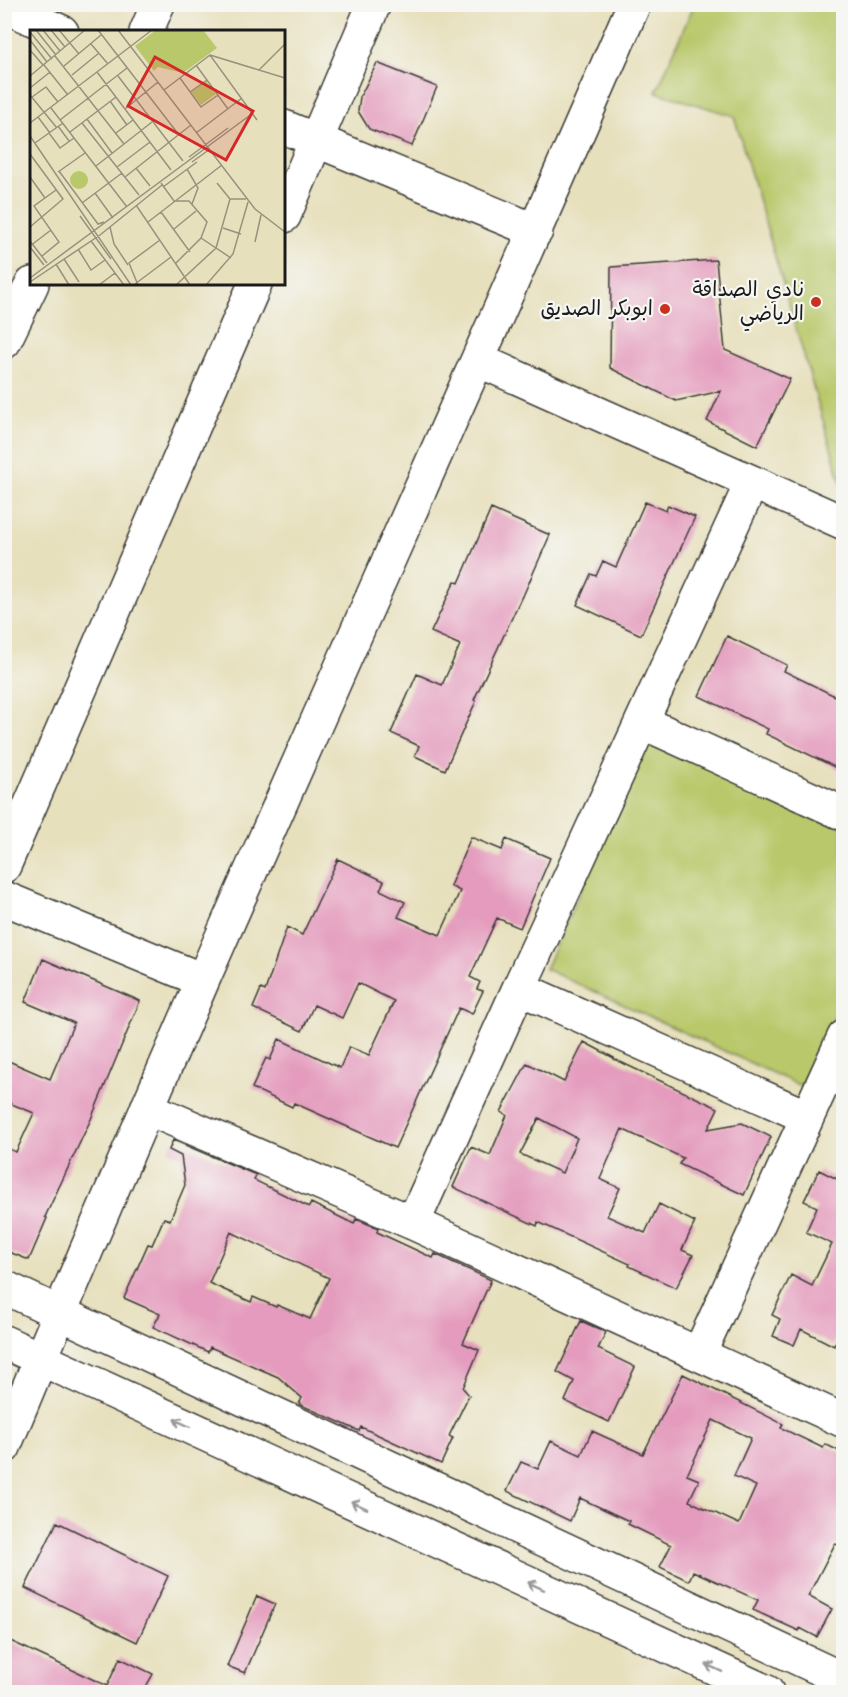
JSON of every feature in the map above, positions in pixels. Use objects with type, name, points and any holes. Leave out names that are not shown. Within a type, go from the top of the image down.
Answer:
[{"type":"street","points":[[147,30],[158,4]]},
{"type":"street","points":[[285,214],[374,4]]},
{"type":"street","points":[[5,1446],[14,1399],[42,1358],[202,980],[536,231],[634,4]]},
{"type":"street","points":[[4,6],[58,30]]},
{"type":"street","points":[[285,127],[536,231]]},
{"type":"street","points":[[4,342],[32,285]]},
{"type":"street","points":[[4,866],[255,285]]},
{"type":"street","points":[[478,360],[843,523]]},
{"type":"street","points":[[412,1223],[752,482]]},
{"type":"street","points":[[642,722],[843,814]]},
{"type":"street","points":[[4,898],[202,980]]},
{"type":"street","points":[[519,988],[807,1117]]},
{"type":"street","points":[[699,1354],[843,1037]]},
{"type":"street","points":[[147,1108],[412,1223],[843,1421]]},
{"type":"street","points":[[4,1287],[839,1680]]},
{"type":"street","points":[[4,1342],[767,1692]]},
{"type":"green space","name":"نادي الصداقة الرياضي","points":[[694,5],[843,5],[843,489],[734,116],[656,92]]},
{"type":"green space","points":[[650,738],[843,827],[843,998],[803,1087],[545,969]]},
{"type":"building","points":[[377,63],[437,87],[412,146],[369,129],[358,111],[360,97]]},
{"type":"building","name":"ابوبكر الصديق","points":[[716,260],[725,350],[790,379],[757,446],[707,421],[721,391],[676,401],[610,368],[611,267]]},
{"type":"building","points":[[645,502],[666,511],[668,505],[695,517],[641,635],[577,605],[591,574],[596,576],[603,561],[616,567]]},
{"type":"building","points":[[491,509],[550,535],[474,700],[476,701],[445,770],[415,756],[419,746],[391,733],[417,674],[442,685],[460,645],[431,632],[455,581],[459,583]]},
{"type":"building","points":[[727,636],[787,665],[784,671],[843,700],[843,771],[766,734],[768,729],[699,696]]},
{"type":"building","points":[[471,837],[502,850],[506,839],[550,858],[520,928],[497,918],[470,977],[480,982],[477,989],[483,991],[472,1014],[459,1008],[395,1148],[294,1103],[292,1107],[252,1088],[266,1058],[270,1060],[279,1039],[340,1068],[349,1047],[369,1055],[394,1001],[358,983],[342,1018],[314,1005],[302,1031],[253,1008],[261,989],[265,991],[287,927],[302,935],[338,859],[384,881],[380,890],[405,902],[398,917],[440,935],[460,891],[450,886]]},
{"type":"building","points":[[43,959],[140,1001],[91,1119],[45,1217],[47,1218],[29,1260],[4,1250],[4,1147],[16,1152],[34,1113],[4,1101],[4,1059],[50,1079],[74,1023],[25,1002]]},
{"type":"building","points":[[584,1042],[614,1059],[718,1108],[708,1129],[742,1123],[771,1137],[744,1195],[679,1164],[683,1158],[622,1129],[600,1179],[620,1188],[607,1216],[645,1233],[659,1204],[695,1222],[682,1250],[693,1255],[676,1288],[629,1266],[630,1264],[538,1222],[537,1226],[453,1187],[471,1147],[490,1155],[507,1115],[501,1112],[527,1063],[564,1082]],"holes":[[[539,1118],[577,1138],[562,1173],[520,1154]]]},
{"type":"building","points":[[173,1140],[256,1175],[254,1180],[309,1207],[311,1203],[354,1224],[356,1219],[378,1228],[377,1232],[433,1258],[435,1254],[491,1280],[463,1343],[479,1350],[463,1388],[469,1395],[449,1436],[453,1438],[441,1464],[361,1427],[359,1431],[299,1404],[302,1398],[278,1377],[210,1347],[208,1352],[153,1327],[160,1314],[124,1298],[148,1244],[152,1245],[164,1218],[170,1220],[185,1185],[181,1156],[169,1150]],"holes":[[[231,1232],[329,1278],[310,1319],[253,1297],[251,1302],[209,1283]]]},
{"type":"building","points":[[819,1170],[843,1182],[843,1325],[834,1346],[801,1329],[794,1345],[773,1336],[780,1319],[772,1315],[791,1275],[812,1286],[832,1244],[806,1232],[817,1207],[804,1201]]},
{"type":"building","points":[[581,1321],[606,1332],[598,1349],[635,1367],[609,1422],[565,1401],[574,1381],[557,1372]]},
{"type":"building","points":[[683,1374],[783,1424],[781,1428],[823,1448],[825,1444],[843,1453],[843,1547],[835,1544],[808,1596],[832,1609],[817,1637],[753,1610],[758,1600],[693,1571],[689,1581],[660,1567],[671,1545],[628,1524],[629,1521],[580,1498],[570,1521],[507,1491],[521,1462],[538,1469],[551,1441],[581,1455],[592,1431],[643,1454]],"holes":[[[713,1420],[751,1438],[734,1476],[756,1486],[739,1524],[689,1501],[699,1480],[687,1475]]]},
{"type":"building","points":[[57,1522],[168,1576],[137,1642],[25,1588]]},
{"type":"building","points":[[257,1596],[275,1604],[245,1673],[227,1666]]},
{"type":"building","points":[[4,1638],[107,1686],[120,1658],[153,1674],[143,1692],[4,1692]]},
{"type":"place","name":"نادي الصداقة الرياضي","points":[[816,302]]},
{"type":"place","name":"ابوبكر الصديق","points":[[665,309]]}]
